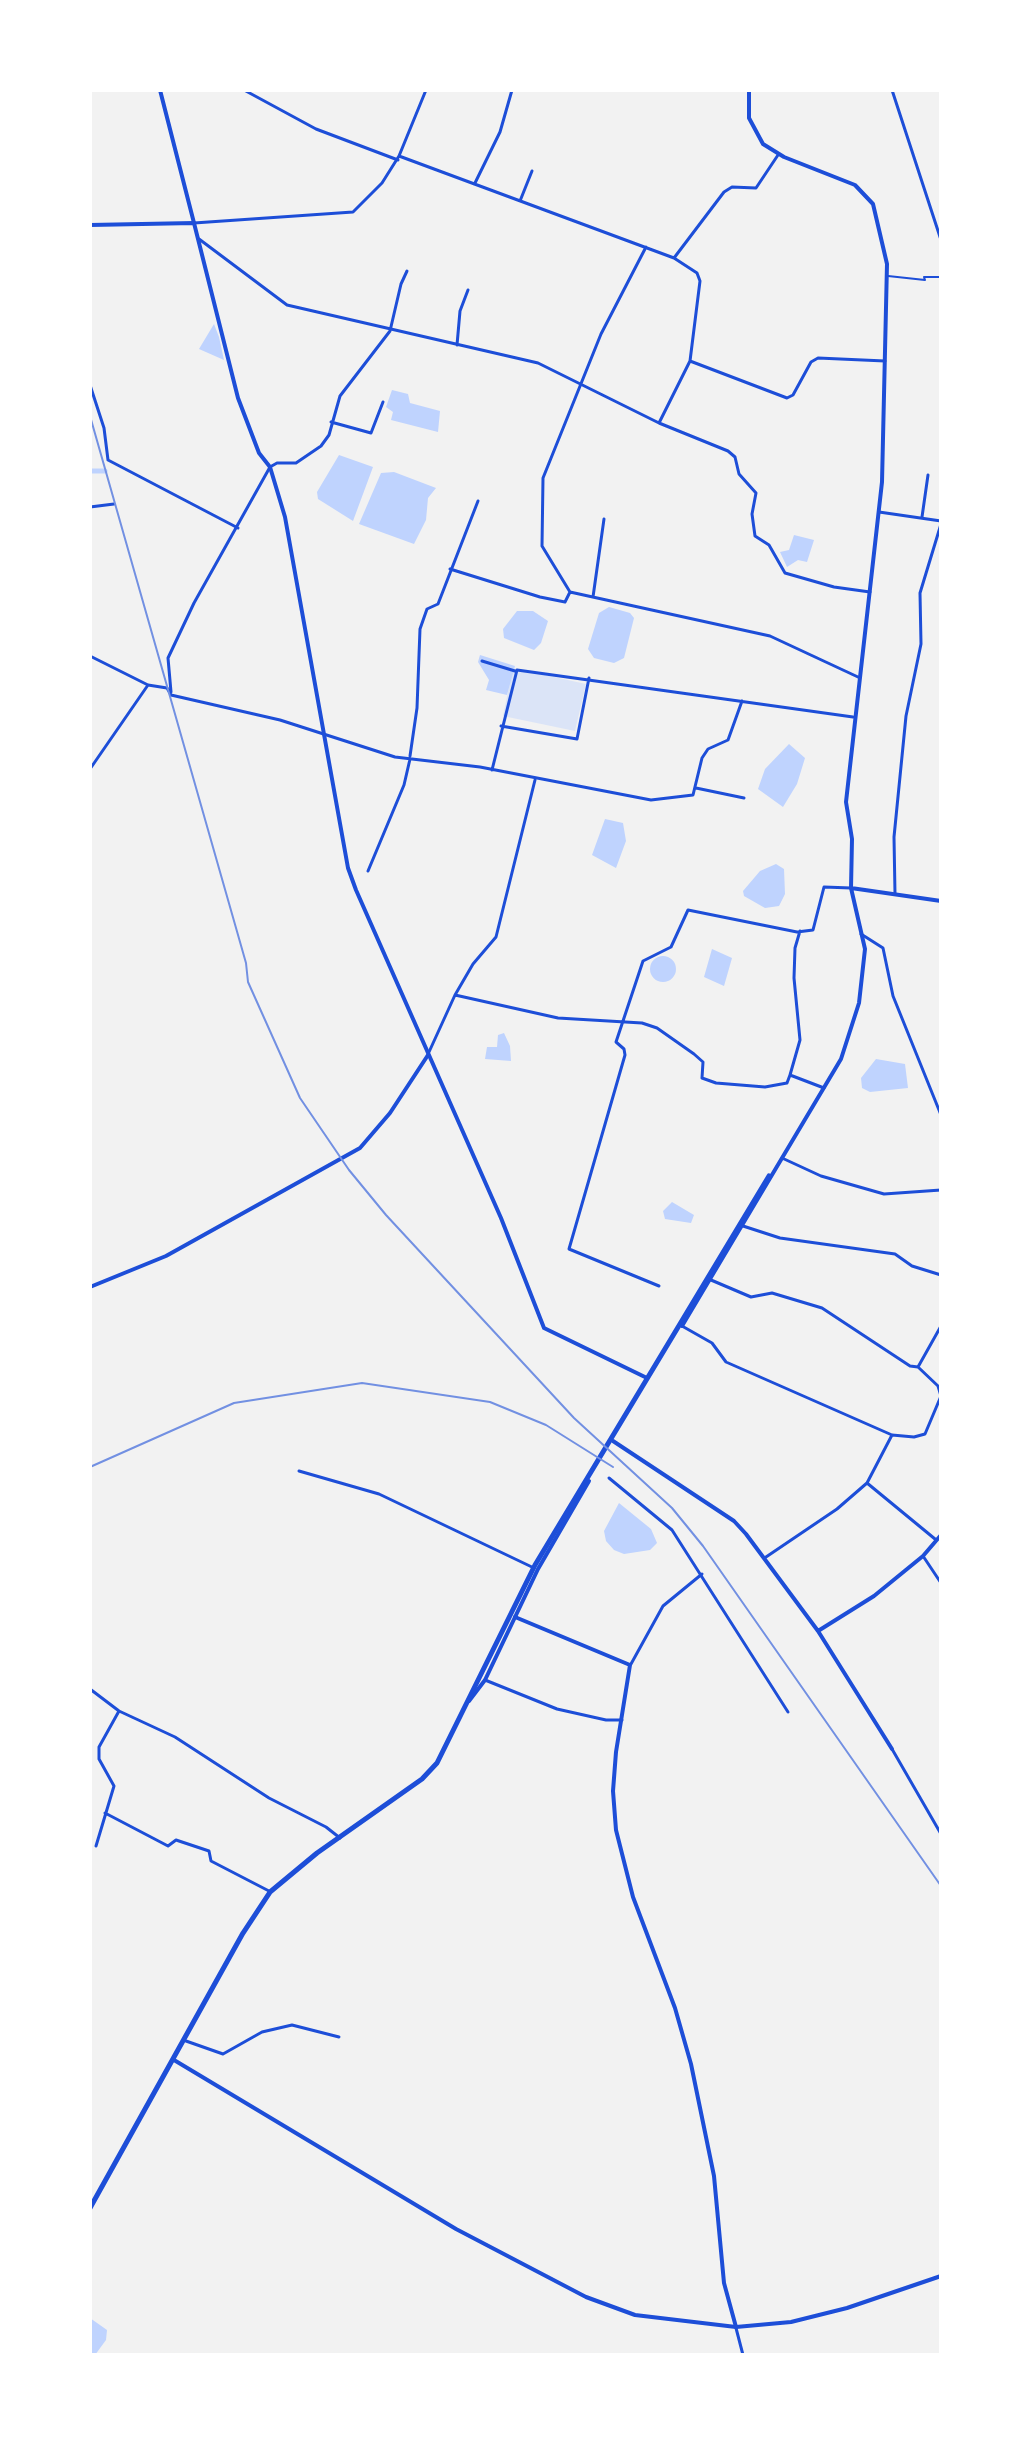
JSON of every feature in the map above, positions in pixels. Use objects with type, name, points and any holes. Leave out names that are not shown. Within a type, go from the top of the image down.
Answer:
[{"type":"highway","points":[[90,2208],[270,1892],[422,1779],[437,1763],[535,1565],[769,1176]]},
{"type":"main road","points":[[160,90],[238,398],[255,444],[270,467],[285,517],[348,868],[544,1328],[649,1379]]},
{"type":"main road","points":[[468,1703],[485,1680],[538,1569],[841,1059],[859,1003],[865,949],[851,888],[852,839],[846,802],[853,717],[879,512],[887,276],[873,204],[855,185],[779,154],[763,144],[749,118],[747,91]]},
{"type":"main road","points":[[90,225],[194,223]]},
{"type":"main road","points":[[851,888],[941,901]]},
{"type":"main road","points":[[90,1287],[166,1256],[320,1172],[370,1140],[428,1055]]},
{"type":"main road","points":[[613,1441],[734,1521],[818,1631],[892,1749]]},
{"type":"main road","points":[[818,1631],[874,1596],[923,1556],[941,1535]]},
{"type":"main road","points":[[515,1617],[630,1665],[613,1791],[616,1830],[633,1897],[675,2008],[691,2064],[714,2176],[724,2283],[736,2327]]},
{"type":"main road","points":[[174,2060],[456,2229],[586,2297],[635,2315],[736,2327],[791,2322],[847,2308],[941,2276]]},
{"type":"street","points":[[244,90],[316,129],[646,246],[674,258],[697,273],[700,281],[690,361],[659,423]]},
{"type":"street","points":[[194,223],[341,216],[353,212],[369,198],[398,158],[426,90]]},
{"type":"street","points":[[475,184],[500,132],[512,90]]},
{"type":"street","points":[[892,90],[941,240]]},
{"type":"street","points":[[674,258],[724,192],[732,187],[756,188],[779,154]]},
{"type":"street","points":[[520,201],[532,171]]},
{"type":"street","points":[[199,239],[287,305],[538,363],[659,423],[728,451],[735,457],[739,474],[756,493],[752,514],[755,536],[769,545],[785,573],[803,581],[870,592]]},
{"type":"street","points":[[646,246],[581,382],[543,478],[542,546],[570,592],[770,636],[858,677]]},
{"type":"street","points":[[171,695],[168,658],[194,603],[270,467],[277,463],[296,463],[321,446],[340,396],[390,331],[407,271]]},
{"type":"street","points":[[887,276],[925,280],[924,277],[941,277]]},
{"type":"street","points":[[457,345],[460,311],[468,290]]},
{"type":"street","points":[[690,361],[787,398],[793,395],[811,362],[818,358],[885,361]]},
{"type":"street","points":[[90,385],[104,428],[108,460],[238,528]]},
{"type":"street","points":[[331,422],[371,433],[383,402]]},
{"type":"street","points":[[922,517],[928,475]]},
{"type":"street","points":[[368,871],[404,785],[410,759],[417,708],[420,629],[427,609],[438,604],[478,501]]},
{"type":"street","points":[[90,507],[114,504]]},
{"type":"street","points":[[879,512],[941,522],[920,593],[921,644],[906,716],[894,837],[895,894]]},
{"type":"street","points":[[593,597],[604,519]]},
{"type":"street","points":[[450,569],[565,602],[570,592]]},
{"type":"street","points":[[90,656],[148,685],[167,688],[171,695],[254,713],[410,759],[492,770],[651,800],[693,795],[702,758],[708,749],[728,740],[742,701]]},
{"type":"street","points":[[482,661],[515,671],[589,678],[853,717]]},
{"type":"street","points":[[492,770],[515,671]]},
{"type":"street","points":[[501,726],[577,739],[589,678]]},
{"type":"street","points":[[90,769],[148,685]]},
{"type":"street","points":[[428,1055],[455,995],[473,964],[496,937],[504,894],[521,849],[535,780]]},
{"type":"street","points":[[696,788],[744,798]]},
{"type":"street","points":[[659,1286],[569,1249],[625,1055],[616,1042],[621,1020],[643,961],[671,947],[688,910],[800,931],[813,930],[824,887],[851,888]]},
{"type":"street","points":[[455,995],[558,1018],[621,1020],[657,1028],[703,1062],[702,1078],[716,1083],[765,1087],[787,1083],[800,1040],[794,978],[795,948],[800,931]]},
{"type":"street","points":[[861,934],[883,948],[893,996],[941,1115]]},
{"type":"street","points":[[790,1075],[824,1088]]},
{"type":"street","points":[[782,1158],[821,1176],[884,1194],[941,1190]]},
{"type":"street","points":[[743,1226],[780,1238],[895,1254],[912,1266],[941,1275]]},
{"type":"street","points":[[682,1326],[712,1343],[726,1362],[892,1435],[914,1437],[925,1434],[941,1396],[938,1386],[918,1367],[910,1366],[822,1308],[772,1293],[751,1297],[711,1280]]},
{"type":"street","points":[[918,1367],[941,1326]]},
{"type":"street","points":[[765,1558],[837,1509],[867,1483],[892,1435]]},
{"type":"street","points":[[299,1471],[379,1494],[538,1569]]},
{"type":"street","points":[[609,1478],[672,1530],[788,1712]]},
{"type":"street","points":[[867,1483],[937,1540]]},
{"type":"street","points":[[923,1556],[941,1583]]},
{"type":"street","points":[[630,1665],[663,1606],[702,1574]]},
{"type":"street","points":[[485,1680],[557,1709],[606,1720],[622,1720]]},
{"type":"street","points":[[90,1689],[119,1711],[175,1737],[269,1798],[326,1827],[340,1838]]},
{"type":"street","points":[[96,1846],[114,1786],[99,1759],[99,1747],[119,1711]]},
{"type":"street","points":[[892,1749],[941,1834]]},
{"type":"street","points":[[105,1813],[168,1846],[176,1840],[209,1851],[211,1861],[270,1892]]},
{"type":"street","points":[[184,2040],[223,2054],[262,2032],[292,2025],[339,2037]]},
{"type":"street","points":[[736,2327],[743,2355]]},
{"type":"shaded area","points":[[513,668],[586,684],[575,731],[503,716]]},
{"type":"water","points":[[214,324],[219,337],[224,360],[199,349]]},
{"type":"water","points":[[392,390],[408,394],[410,403],[440,411],[438,432],[391,420],[393,412],[386,407]]},
{"type":"water","points":[[339,455],[373,467],[353,521],[318,499],[317,492]]},
{"type":"water","points":[[394,472],[436,488],[428,498],[426,520],[414,544],[359,524],[381,473]]},
{"type":"water","points":[[794,535],[814,540],[807,562],[798,560],[787,567],[780,552],[789,550]]},
{"type":"water","points":[[609,607],[630,613],[634,618],[624,658],[614,663],[594,658],[588,649],[599,613]]},
{"type":"water","points":[[517,611],[533,611],[548,621],[541,643],[534,650],[504,638],[503,629]]},
{"type":"water","points":[[480,655],[515,666],[507,695],[486,690],[489,680],[478,662]]},
{"type":"water","points":[[789,744],[805,758],[797,784],[783,807],[758,789],[765,769]]},
{"type":"water","points":[[605,819],[623,823],[626,841],[616,868],[592,855]]},
{"type":"water","points":[[776,864],[784,869],[785,894],[779,906],[765,908],[744,896],[743,891],[760,871]]},
{"type":"water","points":[[712,949],[732,958],[724,986],[704,977]]},
{"type":"water","points":[[663,956],[672,960],[676,969],[672,978],[663,982],[654,978],[650,969],[654,960]]},
{"type":"water","points":[[504,1033],[510,1046],[511,1061],[485,1059],[487,1047],[497,1047],[498,1035]]},
{"type":"water","points":[[876,1059],[905,1064],[908,1088],[870,1092],[862,1088],[861,1078]]},
{"type":"water","points":[[672,1202],[694,1215],[691,1223],[665,1219],[663,1211]]},
{"type":"water","points":[[619,1503],[651,1529],[657,1543],[650,1550],[624,1554],[614,1550],[606,1541],[604,1531]]},
{"type":"water","points":[[90,2318],[107,2330],[106,2340],[95,2355],[90,2355]]},
{"type":"waterway","points":[[90,471],[105,471]]},
{"type":"railway","points":[[90,416],[246,963],[248,982],[300,1098],[349,1170],[386,1215],[574,1418],[672,1508],[703,1546],[941,1886]]},
{"type":"railway","points":[[90,1467],[234,1403],[362,1383],[490,1402],[546,1425],[613,1467]]}]
